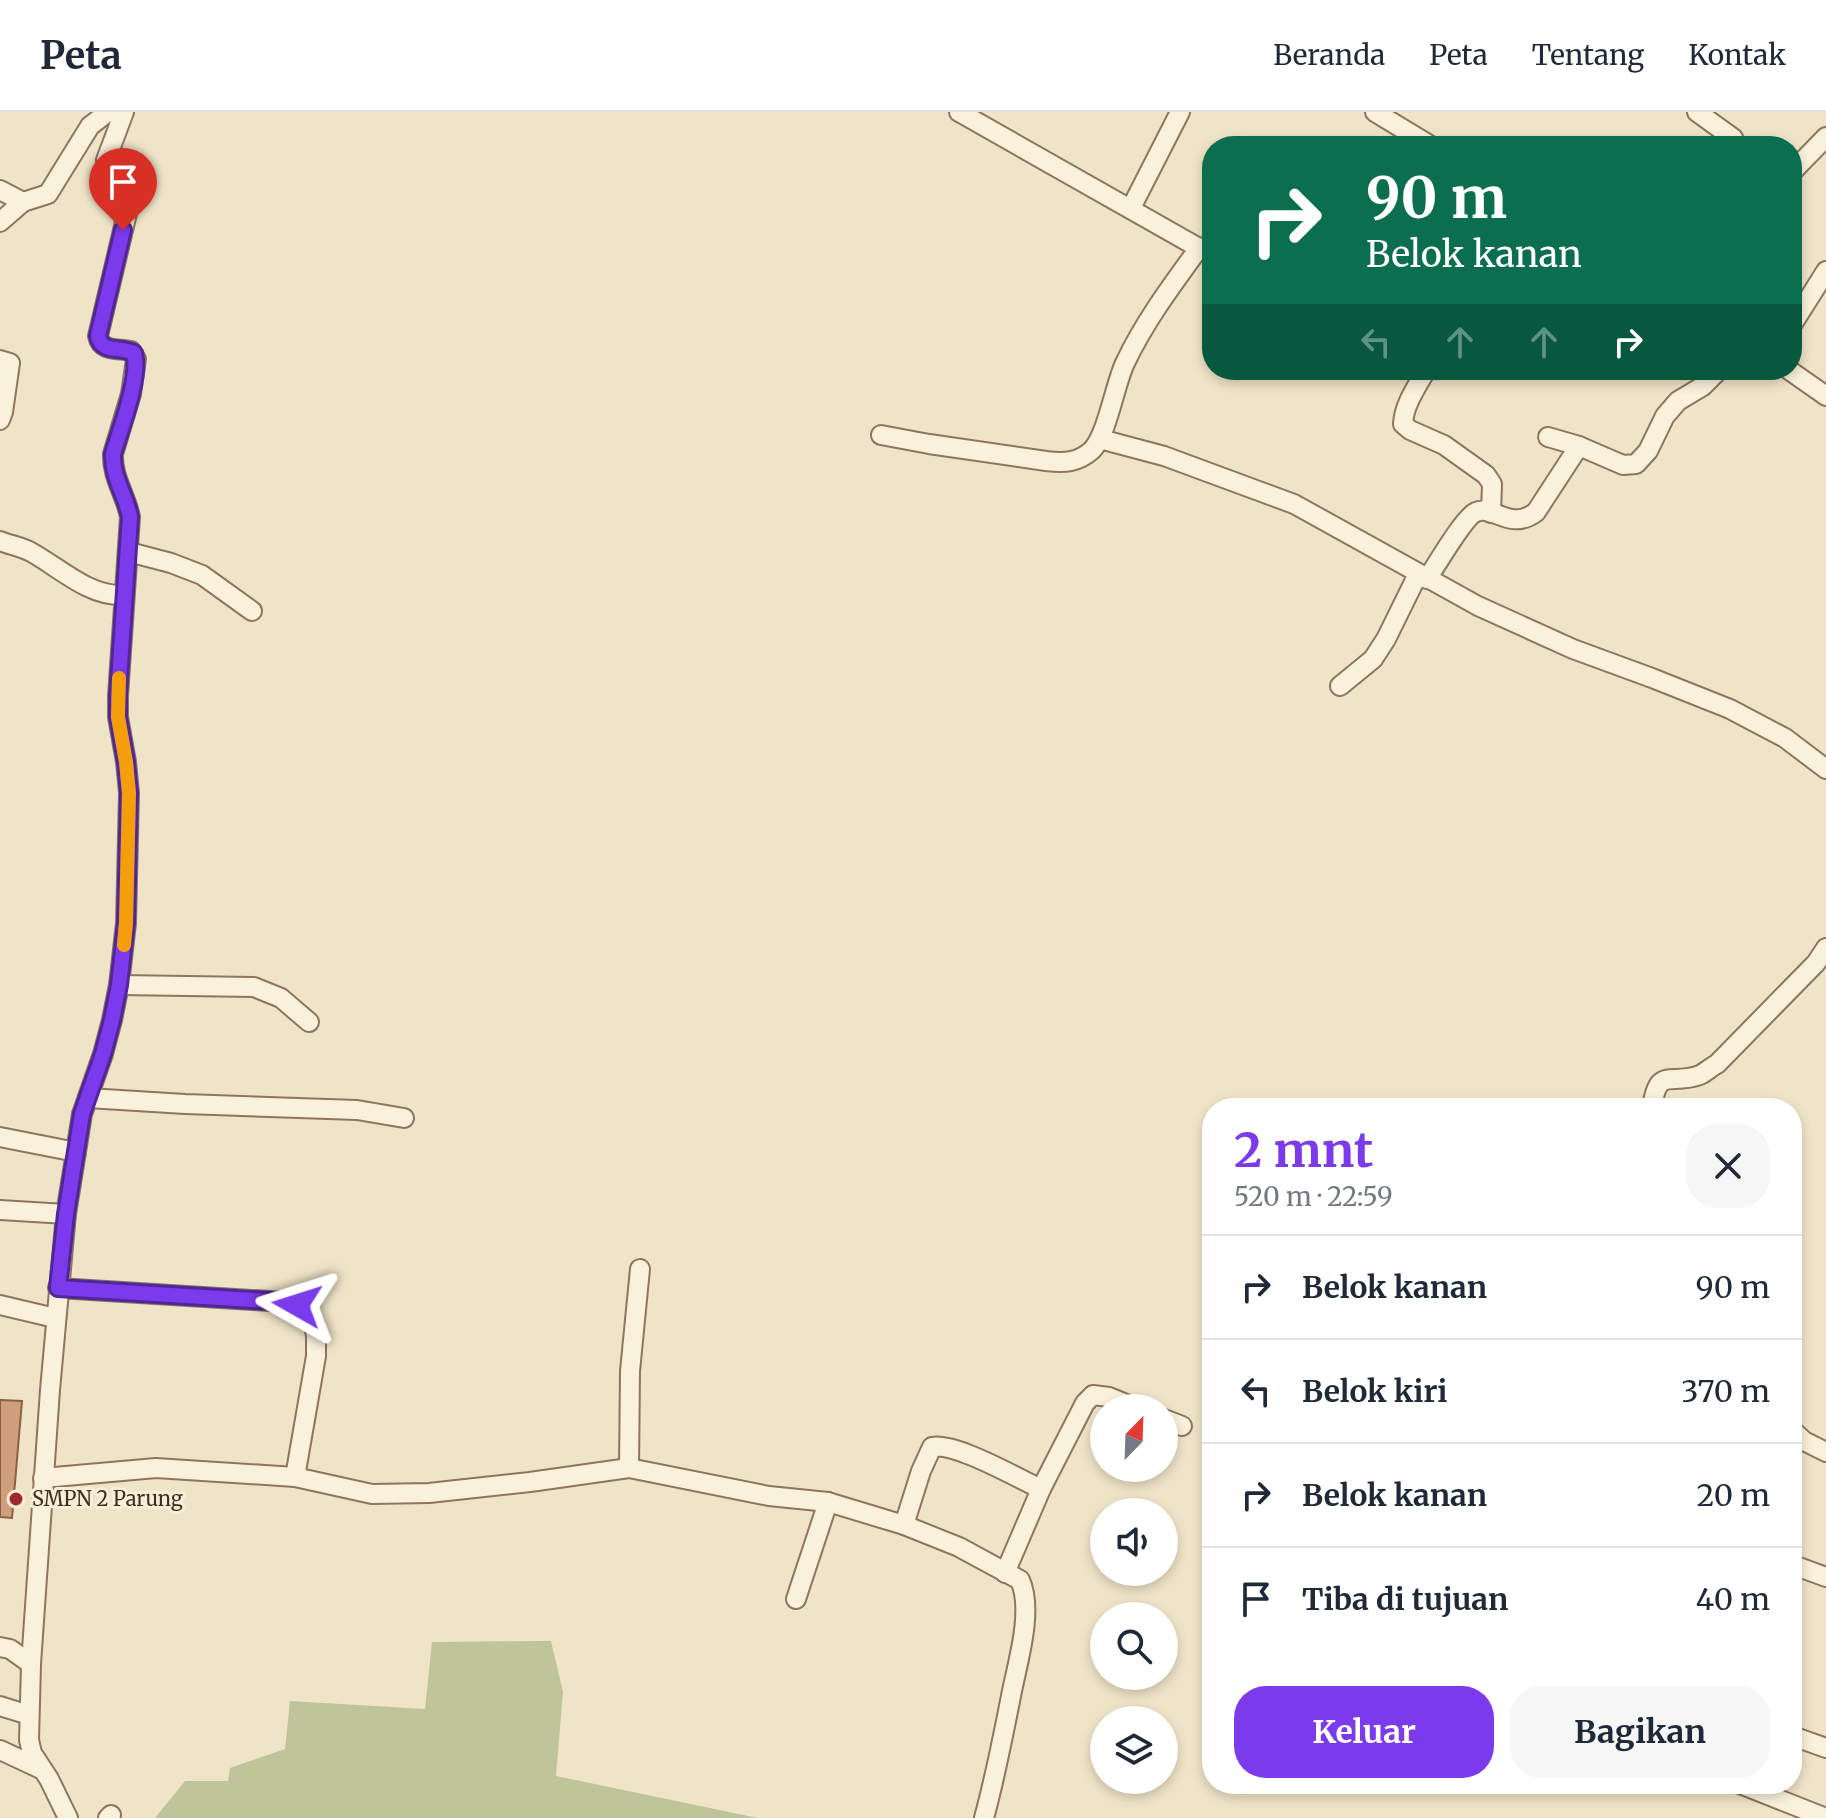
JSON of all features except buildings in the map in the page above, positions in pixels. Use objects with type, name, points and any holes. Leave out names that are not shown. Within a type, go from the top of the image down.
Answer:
[{"type":"street","points":[[0,222],[23,202],[48,194],[90,126],[108,112]]},
{"type":"street","points":[[68,1818],[55,1789],[32,1753],[29,1715],[43,1478],[66,1214],[82,1114],[103,1054],[119,985],[126,923],[127,776],[118,696],[130,517],[117,482],[113,454],[131,394],[136,359],[134,353],[127,350],[105,348],[98,336],[129,205],[106,160],[124,112]]},
{"type":"street","points":[[959,112],[1202,246]]},
{"type":"street","points":[[1131,208],[1180,112]]},
{"type":"street","points":[[1375,112],[1415,136]]},
{"type":"street","points":[[1697,112],[1730,136]]},
{"type":"street","points":[[1802,162],[1826,137]]},
{"type":"street","points":[[0,190],[23,202]]},
{"type":"street","points":[[881,435],[1073,462],[1092,450],[1100,439],[1123,367],[1155,308],[1202,253]]},
{"type":"street","points":[[1802,309],[1826,271]]},
{"type":"street","points":[[0,360],[10,363],[0,420]]},
{"type":"street","points":[[1802,379],[1826,396]]},
{"type":"street","points":[[1420,380],[1408,402],[1403,424],[1444,445],[1486,475],[1492,484],[1491,513]]},
{"type":"street","points":[[1548,437],[1579,446],[1623,465],[1636,464],[1648,451],[1665,416],[1678,401],[1709,380]]},
{"type":"street","points":[[1100,439],[1164,456],[1294,504],[1478,606],[1573,649],[1730,709],[1785,738],[1826,769]]},
{"type":"street","points":[[1340,686],[1373,659],[1423,577],[1471,515],[1480,510],[1513,520],[1529,517],[1536,512],[1579,446]]},
{"type":"street","points":[[0,541],[30,552],[92,588],[124,595]]},
{"type":"street","points":[[129,552],[202,575],[252,611]]},
{"type":"street","points":[[1654,1098],[1658,1084],[1664,1079],[1701,1074],[1717,1064],[1816,963],[1826,948]]},
{"type":"street","points":[[119,985],[254,987],[281,998],[309,1022]]},
{"type":"street","points":[[88,1098],[357,1110],[404,1118]]},
{"type":"street","points":[[0,1137],[76,1152]]},
{"type":"street","points":[[0,1210],[66,1214]]},
{"type":"street","points":[[629,1468],[630,1371],[640,1269]]},
{"type":"street","points":[[58,1288],[286,1302],[308,1312],[314,1324],[316,1356],[295,1477]]},
{"type":"street","points":[[0,1305],[55,1318]]},
{"type":"street","points":[[1005,1573],[1041,1489],[1090,1398]]},
{"type":"street","points":[[1178,1424],[1182,1426]]},
{"type":"street","points":[[1802,1439],[1826,1452]]},
{"type":"street","points":[[904,1525],[932,1447],[942,1446],[958,1451],[1041,1489]]},
{"type":"street","points":[[43,1478],[156,1468],[295,1477],[372,1494],[429,1493],[629,1468],[769,1496],[828,1502],[904,1525],[959,1547],[1020,1580],[1025,1590],[1023,1640],[984,1818]]},
{"type":"street","points":[[796,1599],[828,1502]]},
{"type":"street","points":[[1802,1568],[1826,1577]]},
{"type":"street","points":[[0,1647],[10,1649],[31,1664]]},
{"type":"street","points":[[0,1706],[29,1715]]},
{"type":"street","points":[[1802,1739],[1826,1748]]},
{"type":"street","points":[[0,1750],[43,1770]]},
{"type":"street","points":[[1765,1794],[1826,1818]]},
{"type":"green space","points":[[551,1641],[563,1692],[556,1776],[758,1818],[155,1818],[185,1781],[228,1781],[230,1768],[285,1749],[290,1701],[425,1709],[432,1642]]},
{"type":"slow traffic","points":[[119,678],[118,717],[129,793],[124,945]]},
{"type":"place","name":"SMPN 2 Parung","points":[[16,1499]]},
{"type":"route","points":[[123,230],[98,336],[105,348],[127,350],[134,353],[136,359],[131,394],[113,454],[117,482],[130,517],[118,696],[129,793],[126,923],[112,1020],[82,1114],[58,1288],[297,1305]]}]
